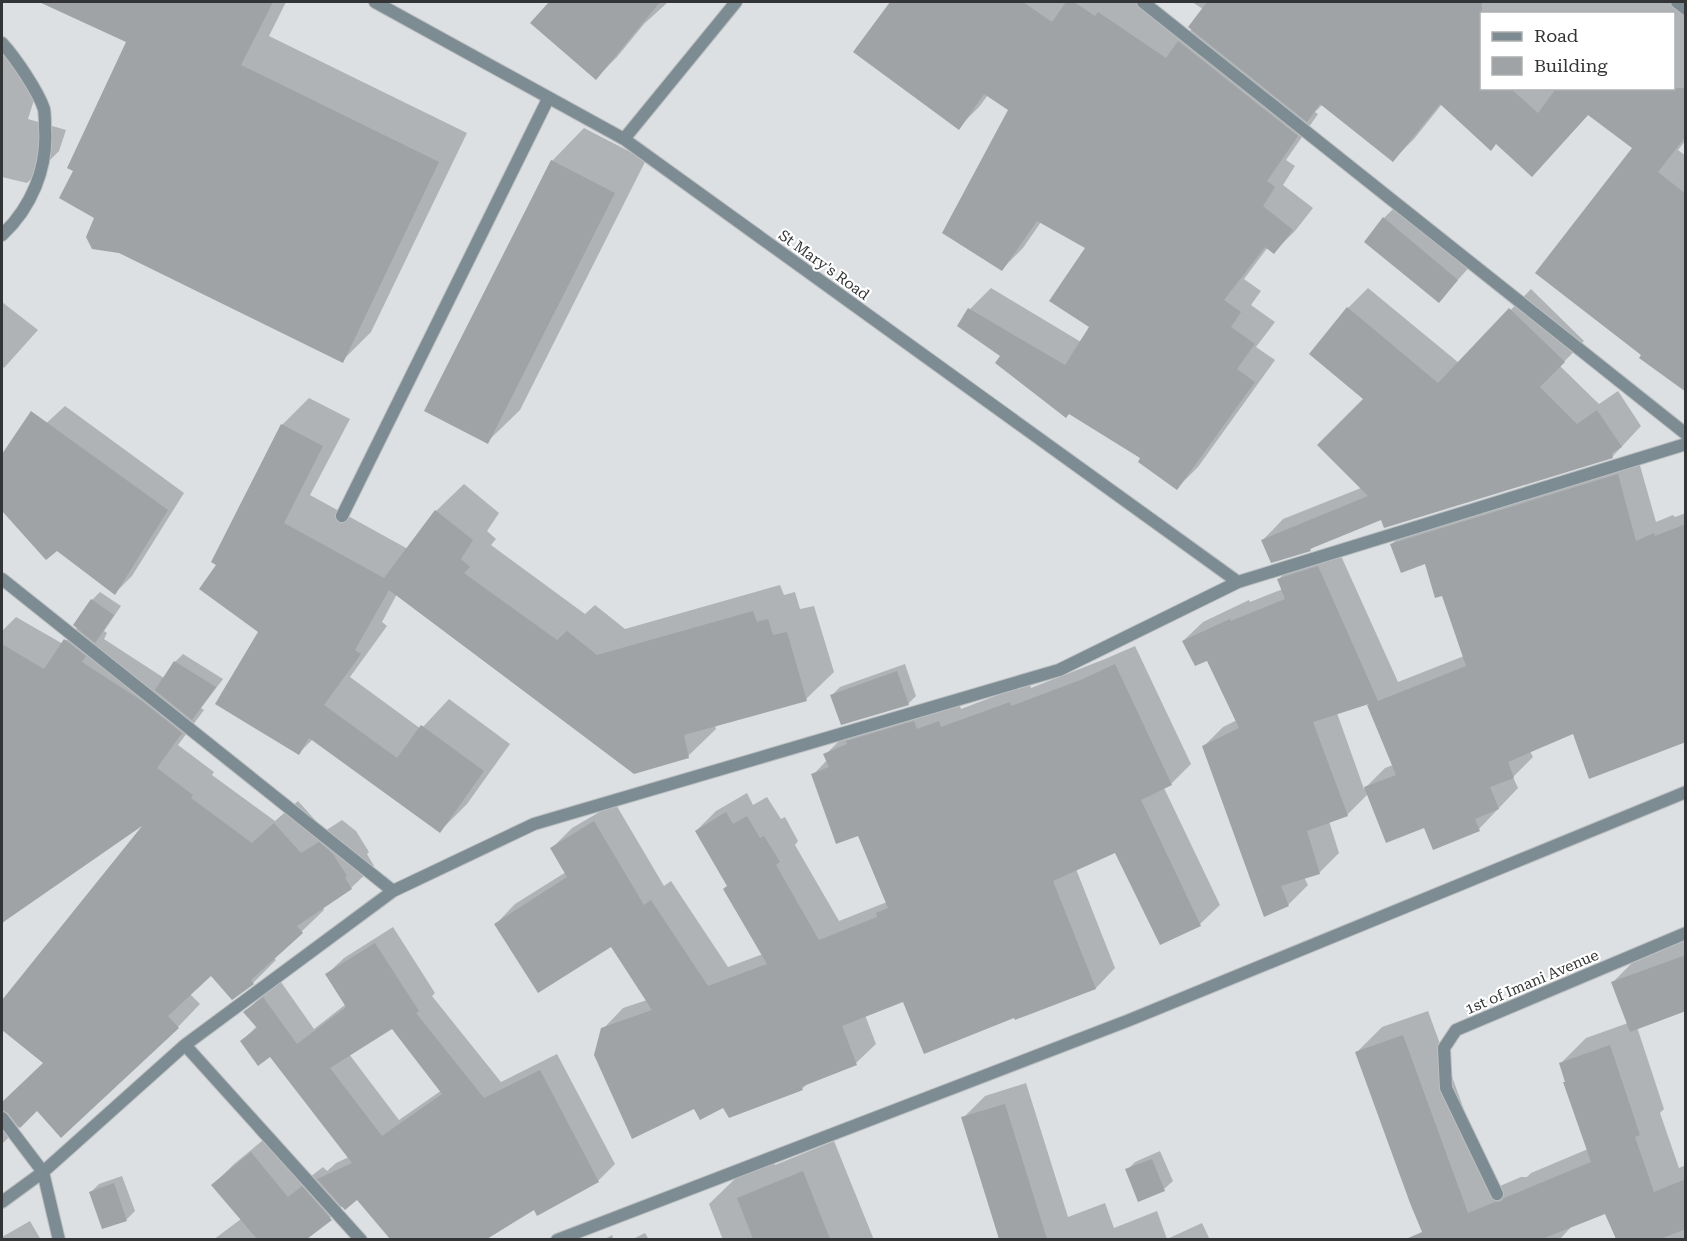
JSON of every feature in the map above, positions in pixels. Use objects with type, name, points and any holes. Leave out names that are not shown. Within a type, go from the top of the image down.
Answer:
[{"type":"street","name":"St Mary's Road","points":[[375,2],[624,139],[1238,582]]},
{"type":"street","points":[[624,139],[736,2]]},
{"type":"street","points":[[1143,2],[1686,434]]},
{"type":"street","points":[[1677,2],[1686,9]]},
{"type":"street","points":[[2,44],[28,80],[44,110],[46,148],[39,179],[13,225],[2,235]]},
{"type":"street","points":[[342,516],[549,99]]},
{"type":"street","points":[[2,1202],[43,1172],[185,1045],[393,891],[534,824],[1059,670],[1238,582],[1686,444]]},
{"type":"street","points":[[2,579],[393,891]]},
{"type":"street","points":[[557,1239],[1127,1021],[1686,792]]},
{"type":"street","name":"1st of Imani Avenue","points":[[1497,1194],[1446,1088],[1444,1048],[1456,1030],[1686,933]]},
{"type":"street","points":[[185,1045],[361,1239]]},
{"type":"street","points":[[2,1118],[43,1172],[59,1239]]},
{"type":"building","points":[[39,2],[273,2],[241,65],[439,162],[343,363],[119,253],[92,249],[86,237],[94,218],[59,198],[73,171],[67,168],[126,42]]},
{"type":"building","points":[[549,2],[660,2],[596,80],[530,23]]},
{"type":"building","points":[[890,2],[1023,2],[1052,22],[1066,2],[1074,2],[1095,16],[1098,12],[1166,58],[1178,41],[1298,136],[1267,181],[1275,187],[1263,206],[1293,230],[1274,254],[1265,247],[1224,300],[1241,312],[1231,327],[1255,344],[1237,369],[1255,382],[1177,490],[1138,462],[1140,458],[1069,414],[1066,418],[995,363],[1000,356],[957,326],[968,308],[1065,365],[1089,327],[1049,301],[1085,248],[1037,221],[1002,271],[942,233],[1008,110],[984,94],[959,130],[853,52]]},
{"type":"building","points":[[1207,2],[1482,2],[1480,90],[1512,90],[1538,113],[1555,90],[1675,90],[1675,88],[1686,88],[1686,136],[1658,172],[1686,194],[1686,392],[1639,358],[1641,355],[1535,273],[1632,148],[1588,115],[1532,177],[1496,144],[1491,151],[1440,104],[1393,162],[1320,104],[1307,122],[1188,27]]},
{"type":"building","points":[[551,160],[615,193],[488,444],[424,411]]},
{"type":"building","points":[[1383,217],[1458,280],[1439,303],[1364,242]]},
{"type":"building","points":[[1347,307],[1438,383],[1509,308],[1565,362],[1540,387],[1577,424],[1597,410],[1622,447],[1612,453],[1613,458],[1384,528],[1381,520],[1310,549],[1311,551],[1271,563],[1261,540],[1368,496],[1317,445],[1363,399],[1309,354]]},
{"type":"building","points":[[31,411],[168,510],[115,595],[57,551],[46,560],[2,511],[2,454]]},
{"type":"building","points":[[281,424],[323,446],[284,523],[384,578],[435,510],[473,540],[461,559],[470,567],[464,573],[557,640],[567,631],[597,655],[753,611],[757,622],[768,619],[773,635],[787,632],[807,701],[684,735],[689,758],[634,774],[389,590],[355,650],[361,654],[324,705],[397,758],[421,725],[484,771],[440,833],[309,738],[299,755],[215,704],[258,632],[199,589],[216,565],[211,562]]},
{"type":"building","points":[[1618,474],[1636,541],[1686,524],[1686,742],[1589,779],[1573,734],[1508,762],[1514,778],[1490,787],[1499,809],[1475,819],[1480,831],[1433,850],[1424,828],[1386,843],[1364,787],[1396,775],[1367,705],[1369,704],[1313,722],[1348,816],[1307,831],[1320,874],[1281,886],[1289,906],[1264,917],[1202,746],[1239,728],[1207,661],[1195,666],[1182,641],[1230,619],[1231,621],[1285,599],[1277,579],[1318,566],[1378,701],[1466,666],[1442,596],[1435,598],[1425,564],[1401,573],[1390,544]]},
{"type":"building","points":[[91,599],[114,615],[95,643],[73,625]]},
{"type":"building","points":[[64,639],[86,656],[82,662],[142,701],[182,733],[157,768],[193,795],[191,798],[252,843],[274,823],[301,853],[319,842],[333,854],[347,876],[345,878],[352,889],[297,926],[303,933],[251,980],[254,984],[232,1000],[211,976],[168,1016],[179,1028],[61,1138],[37,1111],[20,1128],[8,1113],[2,1110],[2,1102],[43,1063],[2,1030],[2,1000],[142,826],[2,923],[2,644],[44,669]]},
{"type":"building","points":[[174,661],[216,687],[192,720],[155,690]]},
{"type":"building","points":[[1115,664],[1172,785],[1141,800],[1201,926],[1160,945],[1115,853],[1053,881],[1096,989],[1015,1020],[1014,1018],[924,1054],[903,1002],[842,1026],[857,1065],[801,1087],[803,1090],[729,1118],[723,1108],[700,1120],[694,1109],[632,1139],[594,1055],[601,1028],[652,1010],[611,947],[538,993],[494,924],[567,877],[550,848],[594,821],[644,905],[651,900],[708,986],[767,964],[723,889],[727,886],[695,831],[726,812],[733,824],[747,816],[760,838],[764,836],[780,862],[776,865],[819,940],[877,917],[876,913],[888,908],[858,836],[836,844],[811,774],[829,767],[823,754],[847,744],[846,741],[914,721],[917,729],[939,721],[941,727],[1010,702],[1011,706],[1083,679]]},
{"type":"building","points":[[897,671],[909,705],[841,725],[830,695]]},
{"type":"building","points":[[375,943],[419,1011],[416,1013],[484,1098],[540,1070],[599,1182],[537,1216],[534,1210],[487,1239],[390,1239],[357,1200],[345,1210],[317,1179],[352,1163],[270,1057],[258,1066],[240,1041],[257,1028],[243,1012],[263,997],[297,1044],[346,1007],[325,974]],"holes":[[[392,1029],[442,1094],[382,1136],[330,1068]]]},
{"type":"building","points":[[1686,955],[1686,1011],[1630,1032],[1611,982]]},
{"type":"building","points":[[1403,1035],[1468,1213],[1500,1202],[1504,1198],[1591,1162],[1563,1082],[1565,1082],[1559,1063],[1610,1045],[1640,1135],[1635,1137],[1654,1192],[1686,1179],[1686,1229],[1660,1239],[1616,1239],[1605,1214],[1542,1239],[1406,1239],[1422,1232],[1355,1052]]},
{"type":"building","points":[[1005,1104],[1047,1239],[999,1239],[961,1117]]},
{"type":"building","points":[[251,1152],[288,1197],[302,1186],[332,1220],[307,1239],[257,1239],[211,1185]]},
{"type":"building","points":[[1152,1159],[1165,1191],[1138,1202],[1125,1169]]},
{"type":"building","points":[[803,1171],[830,1239],[753,1239],[737,1198]]},
{"type":"building","points":[[114,1183],[127,1221],[102,1229],[89,1192]]}]
